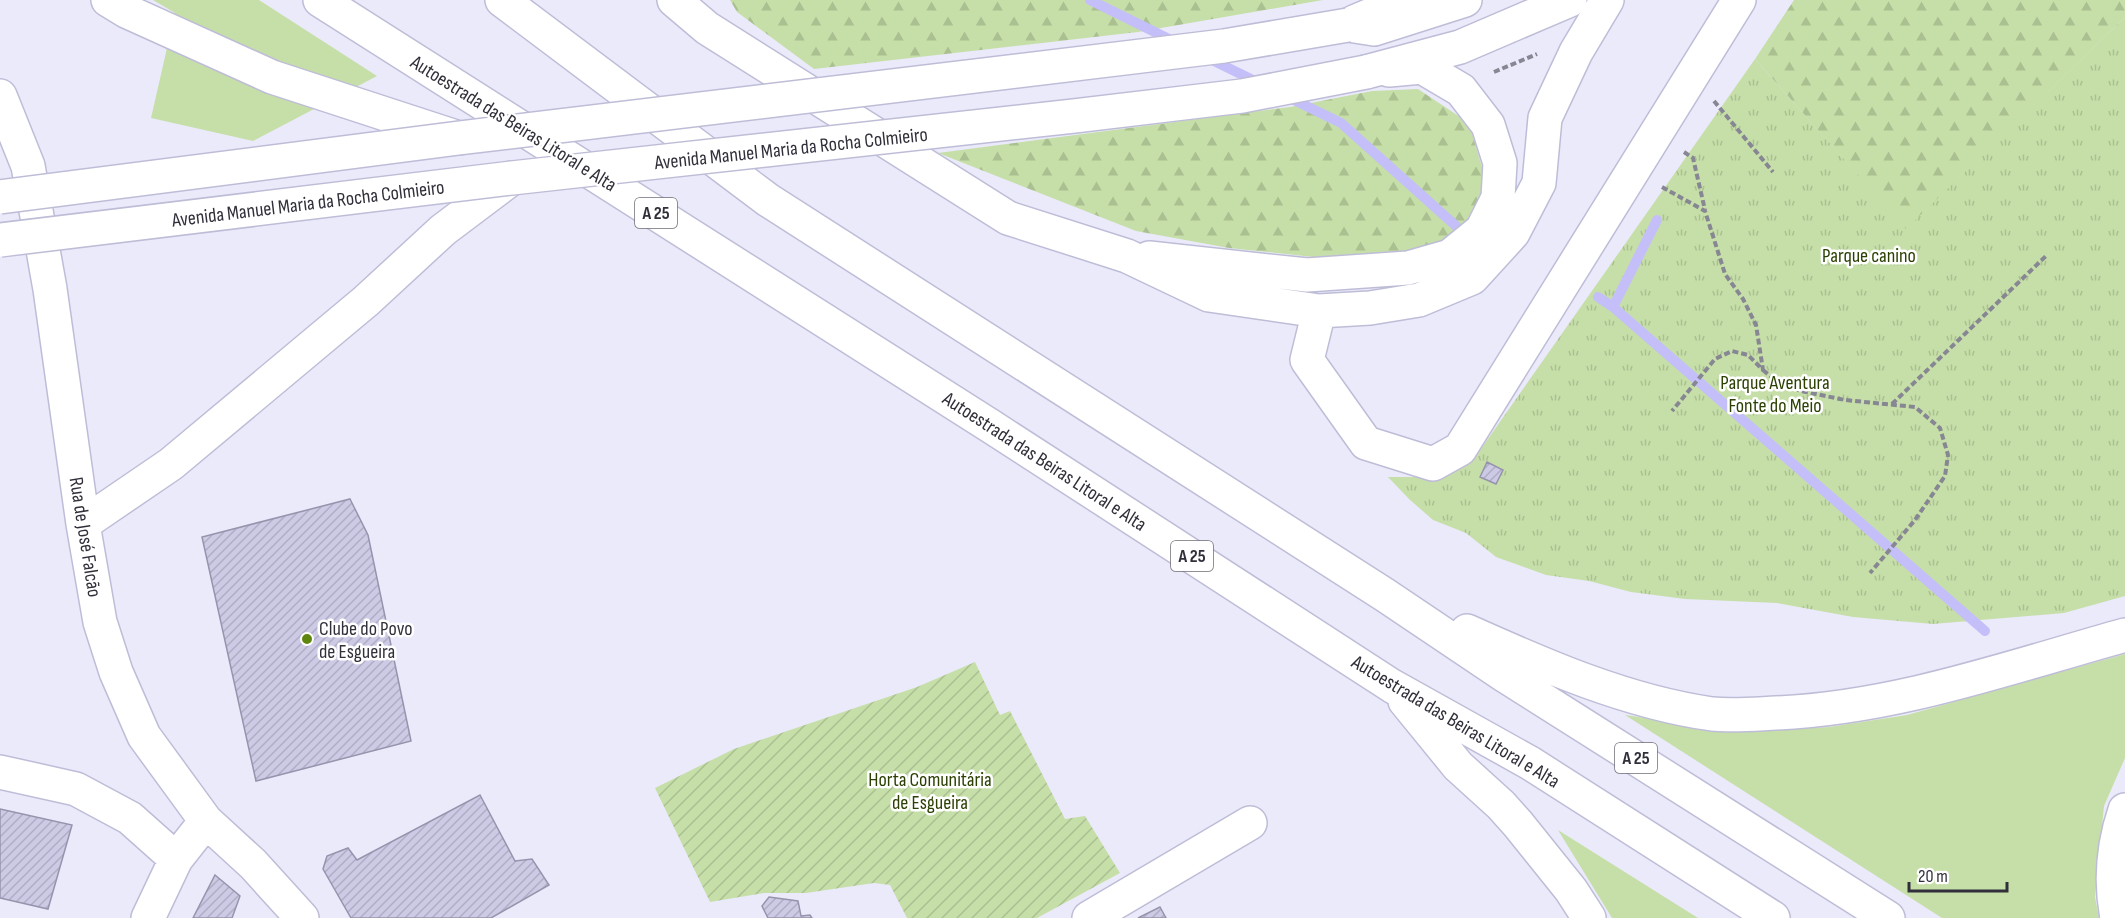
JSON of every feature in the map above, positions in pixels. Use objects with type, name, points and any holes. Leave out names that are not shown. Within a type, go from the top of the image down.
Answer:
[{"type":"main road","name":"Autoestrada das Beiras Litoral e Alta","points":[[320,0],[992,426],[1392,686],[1530,763],[1773,918]]},
{"type":"main road","name":"A 25","points":[[502,0],[768,200],[1385,595],[1504,675],[1888,918]]},
{"type":"main road","points":[[674,0],[699,14],[1008,218],[1127,256],[1209,295],[1319,311],[1370,308],[1419,300],[1472,278],[1513,233],[1539,183],[1545,118],[1576,52],[1607,0]]},
{"type":"main road","points":[[0,198],[459,138],[1190,50],[1348,25],[1397,4],[1401,0]]},
{"type":"main road","points":[[1348,25],[1374,29],[1466,0]]},
{"type":"main road","name":"Avenida Manuel Maria da Rocha Colmieiro","points":[[0,240],[512,178],[1242,96],[1366,72],[1460,47],[1570,0]]},
{"type":"main road","points":[[1319,311],[1307,360],[1366,443],[1433,464],[1460,449],[1739,0]]},
{"type":"main road","points":[[117,6],[272,77],[459,138]]},
{"type":"main road","points":[[1127,256],[1307,275],[1408,268],[1450,256],[1482,230],[1498,198],[1500,163],[1488,125],[1461,90],[1422,67],[1366,72]]},
{"type":"main road","name":"Rua de José Falcão","points":[[0,96],[28,166],[50,289],[83,524],[100,622],[116,672],[144,736],[206,820],[253,864],[302,918]]},
{"type":"main road","points":[[83,524],[171,464],[366,301],[443,230],[512,178]]},
{"type":"main road","points":[[1385,595],[1542,664],[1589,682],[1639,697],[1713,714],[1828,710],[1906,697],[2125,635]]},
{"type":"main road","points":[[1392,686],[1458,766],[1501,805],[1518,824],[1571,890],[1589,918]]},
{"type":"main road","points":[[0,772],[76,789],[130,818],[176,859]]},
{"type":"main road","points":[[2117,918],[2114,899],[2114,867],[2117,837],[2125,810]]},
{"type":"main road","points":[[148,918],[176,859],[206,820]]},
{"type":"main road","points":[[1089,918],[1250,823]]},
{"type":"path","points":[[1489,74],[1538,54]]},
{"type":"path","points":[[1692,75],[1773,172]]},
{"type":"path","points":[[1655,135],[1693,158],[1705,211],[1725,274],[1743,299],[1756,325],[1763,370]]},
{"type":"path","points":[[1633,171],[1705,211]]},
{"type":"path","points":[[1892,404],[2046,255]]},
{"type":"path","points":[[1672,411],[1715,359],[1731,351],[1748,355],[1776,381],[1801,391],[1845,400],[1915,407],[1940,428],[1948,455],[1945,476],[1915,520],[1870,573]]},
{"type":"green space","points":[[153,0],[259,0],[377,76],[253,141],[151,118],[175,13]]},
{"type":"green space","points":[[730,0],[1323,0],[1138,32],[814,69],[737,12]]},
{"type":"green space","points":[[1794,0],[2125,0],[2125,17],[1906,230],[1755,59]]},
{"type":"green space","name":"Parque Aventura Fonte do Meio","points":[[2125,17],[2125,596],[2064,613],[1933,624],[1853,617],[1777,603],[1685,599],[1631,592],[1589,581],[1546,575],[1496,557],[1466,533],[1433,520],[1388,477],[1431,477],[1478,453],[1755,59],[1906,229]]},
{"type":"green space","points":[[1418,89],[1469,123],[1482,167],[1482,204],[1474,221],[1435,245],[1389,257],[1323,258],[1229,248],[1136,231],[938,153],[1290,107],[1372,91]]},
{"type":"green space","points":[[2125,654],[2125,758],[2104,806],[2095,897],[2099,918],[1942,918],[1625,715],[1741,732],[1829,727],[1907,715]]},
{"type":"green space","name":"Horta Comunitária de Esgueira","points":[[975,662],[1000,715],[1010,711],[1065,819],[1085,816],[1120,873],[1037,918],[907,918],[890,885],[874,883],[806,893],[764,893],[710,902],[655,788],[734,749],[917,687]]},
{"type":"green space","points":[[1558,830],[1698,918],[1612,918]]},
{"type":"building","points":[[1487,462],[1503,470],[1496,484],[1480,477]]},
{"type":"building","name":"Clube do Povo de Esgueira","points":[[350,499],[368,535],[411,741],[256,781],[202,537]]},
{"type":"building","points":[[480,795],[515,861],[532,859],[549,885],[491,918],[351,918],[323,869],[327,856],[348,848],[357,860]]},
{"type":"building","points":[[0,809],[72,825],[48,909],[0,898]]},
{"type":"building","points":[[215,875],[240,896],[232,918],[193,918]]},
{"type":"building","points":[[769,897],[798,901],[801,916],[810,915],[812,918],[768,918],[762,906]]},
{"type":"building","points":[[1160,907],[1166,918],[1138,918]]},
{"type":"waterway","points":[[1090,0],[1175,42]]},
{"type":"waterway","points":[[1208,58],[1261,84]]},
{"type":"waterway","points":[[1286,96],[1341,123],[1456,226]]},
{"type":"waterway","points":[[1613,307],[1657,220]]},
{"type":"waterway","points":[[1598,297],[1613,307],[1985,631]]},
{"type":"place","name":"Clube do Povo de Esgueira","points":[[307,639]]},
{"type":"park label","name":"Parque canino","points":[[1869,255]]}]
